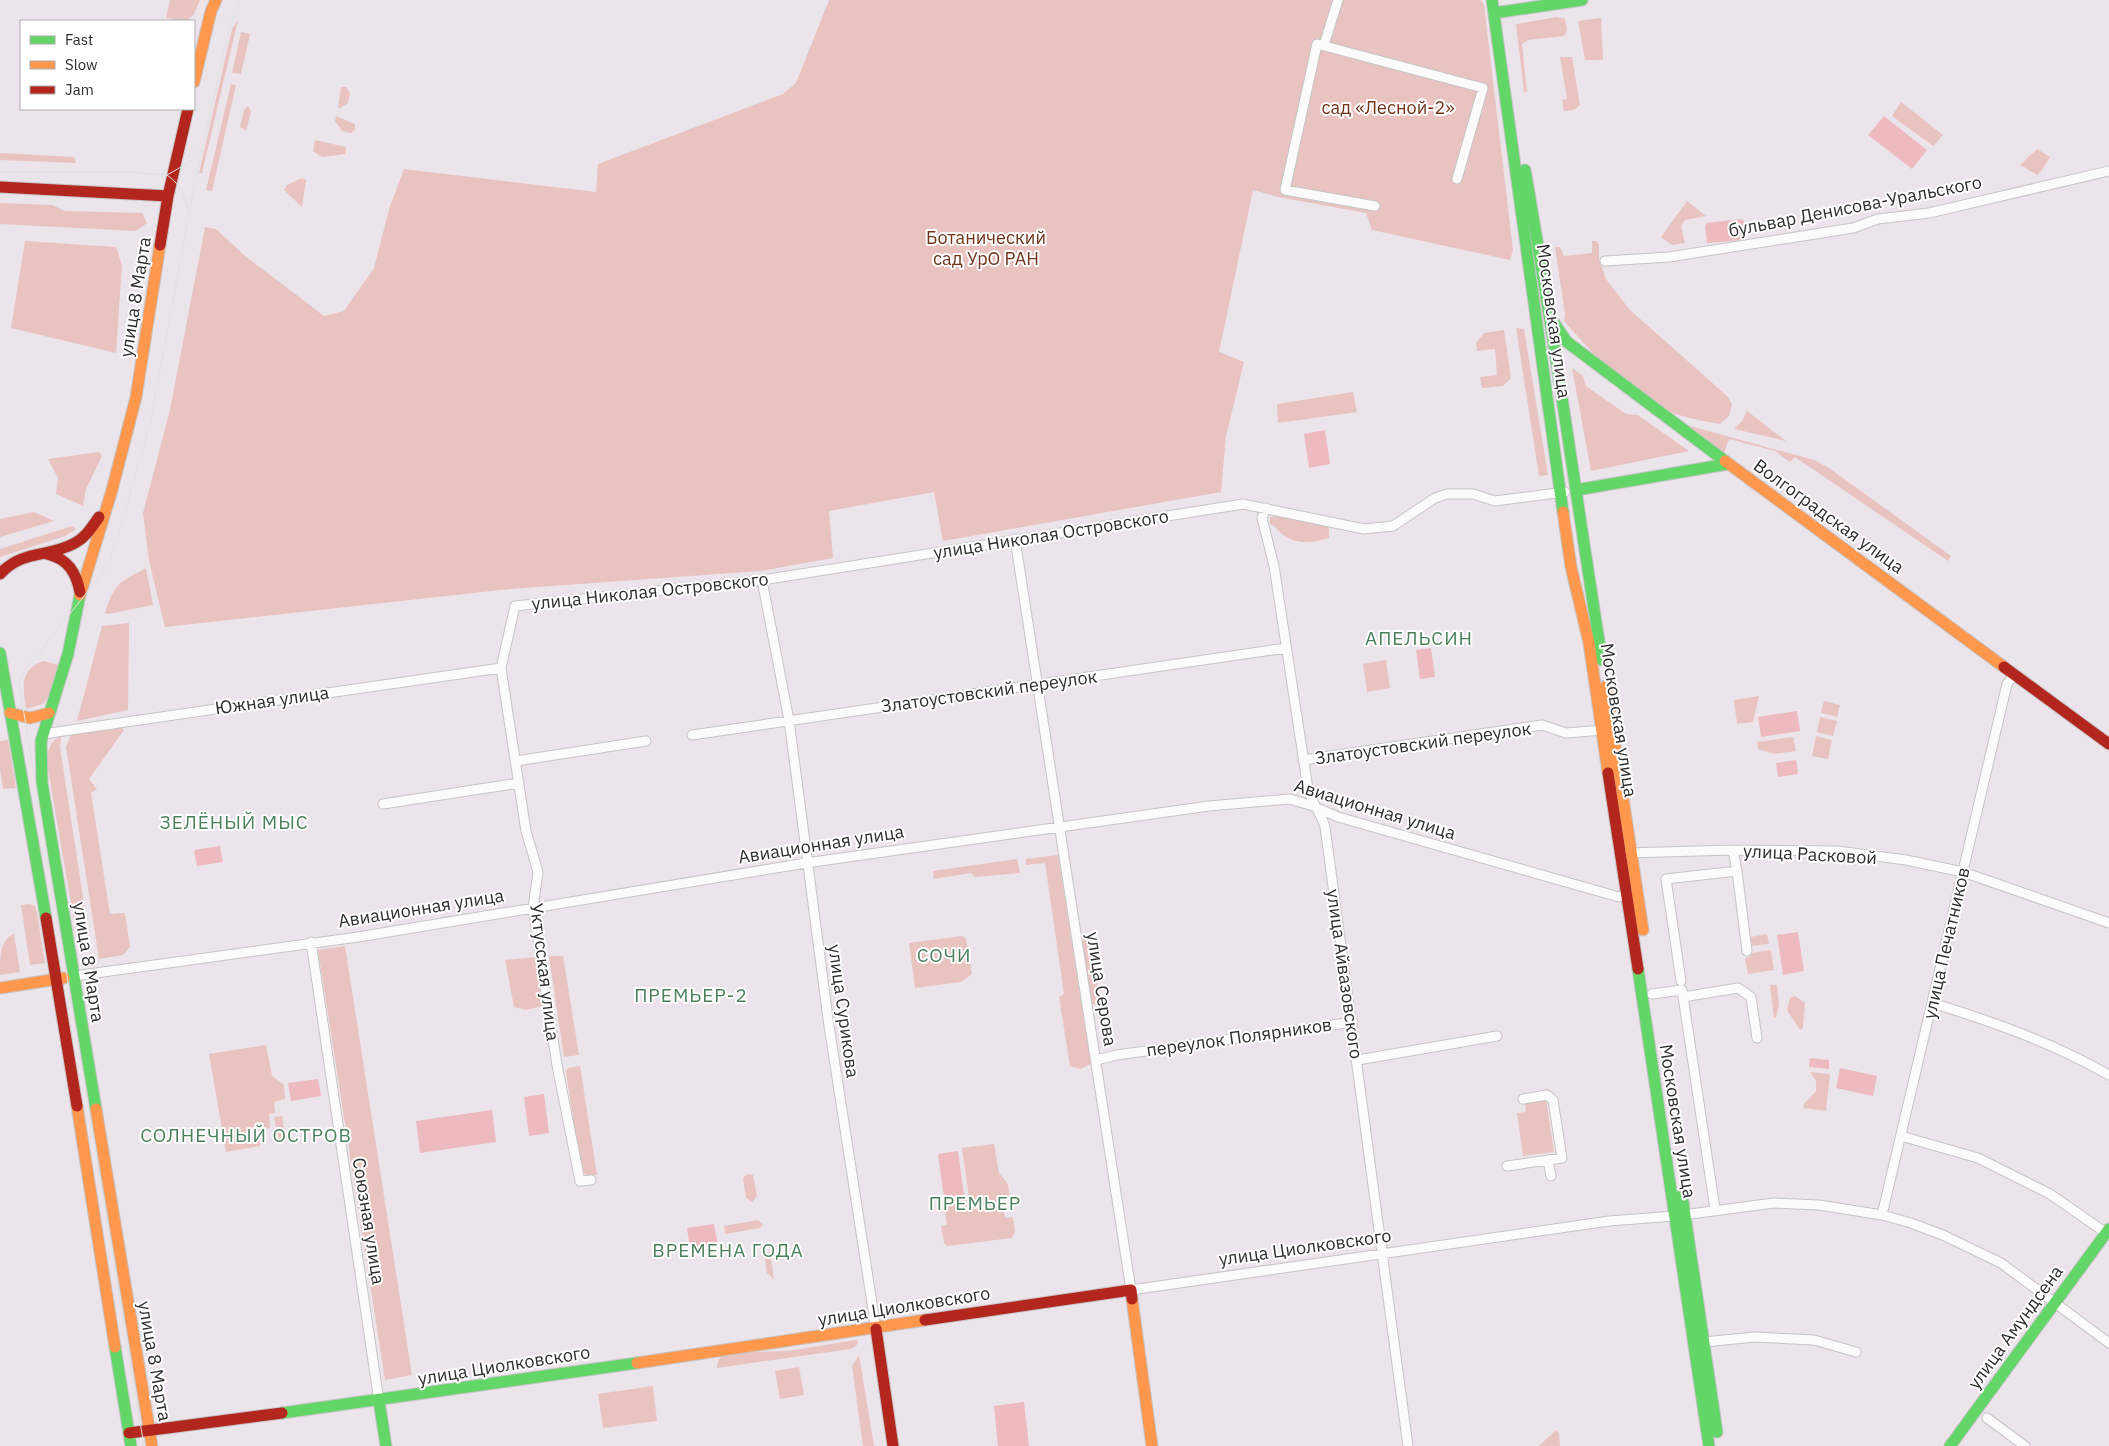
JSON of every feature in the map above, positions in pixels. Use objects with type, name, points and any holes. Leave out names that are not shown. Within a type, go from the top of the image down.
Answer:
[{"type":"main road","points":[[195,78],[211,11],[216,0]]},
{"type":"main road","name":"Московская улица","points":[[1492,0],[1499,8],[1550,317],[1626,853],[1680,1215],[1704,1342],[1718,1446]]},
{"type":"main road","points":[[1499,8],[1582,0]]},
{"type":"main road","name":"Московская улица","points":[[1499,8],[1535,316],[1571,567],[1586,625],[1626,853]]},
{"type":"main road","name":"улица 8 Марта","points":[[152,1446],[42,783],[41,750],[43,734],[68,654],[80,594],[112,490],[144,358],[168,196],[188,110]]},
{"type":"main road","points":[[0,187],[168,196]]},
{"type":"main road","points":[[1535,316],[1550,317]]},
{"type":"main road","name":"Волгоградская улица","points":[[1550,317],[1567,342],[1728,464],[2109,744]]},
{"type":"main road","points":[[1576,490],[1728,464]]},
{"type":"main road","name":"улица 8 Марта","points":[[0,574],[14,561],[40,553],[61,550],[88,534],[112,490]]},
{"type":"main road","points":[[40,553],[59,556],[74,569],[78,577],[80,594]]},
{"type":"main road","name":"улица 8 Марта","points":[[0,653],[56,979],[131,1446]]},
{"type":"main road","points":[[10,714],[30,718],[50,713]]},
{"type":"main road","name":"Московская улица","points":[[1632,892],[1652,994],[1709,1446]]},
{"type":"main road","name":"Авиационная улица","points":[[0,988],[74,976]]},
{"type":"main road","name":"улица Амундсена","points":[[1950,1446],[2108,1233]]},
{"type":"main road","name":"улица Циолковского","points":[[129,1433],[379,1401],[1131,1290]]},
{"type":"main road","name":"улица Серова","points":[[1131,1290],[1152,1446]]},
{"type":"main road","name":"улица Сурикова","points":[[876,1329],[893,1446]]},
{"type":"main road","name":"Союзная улица","points":[[379,1401],[386,1446]]},
{"type":"street","points":[[1324,45],[1338,0]]},
{"type":"street","points":[[1375,206],[1284,190],[1318,44],[1483,88],[1457,179]]},
{"type":"street","name":"бульвар Денисова-Уральского","points":[[1605,261],[1669,257],[1853,228],[1878,219],[1929,213],[2109,171]]},
{"type":"street","name":"улица Николая Островского","points":[[515,606],[762,580],[1243,504],[1364,529],[1392,526],[1436,498],[1447,494],[1473,494],[1495,501],[1576,490]]},
{"type":"street","name":"улица Айвазовского","points":[[1266,508],[1262,518],[1274,566],[1303,760],[1313,806],[1322,818],[1325,827],[1353,1022],[1383,1254],[1383,1272],[1408,1446]]},
{"type":"street","name":"улица Серова","points":[[1015,539],[1131,1290]]},
{"type":"street","points":[[0,564],[14,561]]},
{"type":"street","name":"улица Сурикова","points":[[762,580],[789,720],[806,863],[845,1142],[876,1329]]},
{"type":"street","name":"Уктусская улица","points":[[515,606],[501,668],[526,831],[538,872],[533,908],[557,1064],[580,1181],[592,1180]]},
{"type":"street","name":"Златоустовский переулок","points":[[692,735],[1286,648]]},
{"type":"street","name":"Южная улица","points":[[43,734],[501,668]]},
{"type":"street","name":"улица Печатников","points":[[1882,1215],[1964,872],[2006,684],[2015,674]]},
{"type":"street","name":"Златоустовский переулок","points":[[1303,760],[1542,725],[1566,733],[1603,730]]},
{"type":"street","points":[[516,761],[646,742]]},
{"type":"street","points":[[383,804],[519,783]]},
{"type":"street","name":"Авиационная улица","points":[[74,976],[358,937],[806,863],[1259,800],[1290,799],[1313,806],[1338,817],[1619,897],[1632,892]]},
{"type":"street","points":[[1733,850],[1747,951]]},
{"type":"street","name":"улица Расковой","points":[[1626,853],[1733,850],[1846,852],[1906,860],[1964,872],[2109,923]]},
{"type":"street","points":[[1681,981],[1666,879],[1737,871]]},
{"type":"street","name":"Союзная улица","points":[[311,942],[379,1401]]},
{"type":"street","points":[[1683,997],[1705,991],[1738,988],[1751,997],[1757,1038]]},
{"type":"street","points":[[1652,994],[1682,990],[1716,1209]]},
{"type":"street","points":[[1932,1003],[2002,1025],[2070,1053],[2109,1075]]},
{"type":"street","name":"переулок Полярников","points":[[1096,1060],[1116,1055],[1353,1022]]},
{"type":"street","points":[[1358,1060],[1497,1036]]},
{"type":"street","points":[[1507,1166],[1562,1158],[1553,1100],[1547,1096],[1523,1099]]},
{"type":"street","points":[[1902,1136],[1978,1158],[2050,1194],[2108,1233]]},
{"type":"street","points":[[1548,1160],[1551,1176]]},
{"type":"street","name":"улица Циолковского","points":[[1131,1290],[1600,1222],[1680,1215],[1774,1203],[1819,1205],[1882,1215],[1945,1236],[2001,1263],[2109,1343]]},
{"type":"street","points":[[1704,1342],[1755,1338],[1814,1340],[1856,1352]]},
{"type":"street","points":[[1987,1418],[2025,1446]]},
{"type":"green space","points":[[170,0],[200,0],[194,14],[188,20],[166,18]]},
{"type":"green space","name":"Ботанический сад УрО РАН","points":[[829,0],[1481,0],[1484,5],[1513,250],[1510,260],[1372,230],[1366,213],[1278,197],[1253,190],[1219,352],[1244,362],[1226,436],[1221,492],[943,541],[934,492],[829,511],[833,558],[760,571],[510,589],[165,627],[149,561],[143,513],[170,410],[205,227],[216,229],[244,255],[324,316],[344,311],[374,268],[390,206],[404,169],[596,192],[598,164],[783,94],[796,83]]},
{"type":"green space","points":[[1557,17],[1565,19],[1567,30],[1564,36],[1528,40],[1522,44],[1527,92],[1524,92],[1516,24]]},
{"type":"green space","points":[[1601,18],[1603,60],[1585,60],[1578,21]]},
{"type":"green space","points":[[238,20],[202,173],[199,173],[232,29]]},
{"type":"green space","points":[[241,32],[250,34],[241,74],[232,73]]},
{"type":"green space","points":[[1560,57],[1572,57],[1580,105],[1574,110],[1564,111],[1562,100],[1567,99]]},
{"type":"green space","points":[[231,84],[236,85],[212,191],[206,190]]},
{"type":"green space","points":[[341,87],[346,87],[350,93],[348,103],[338,108]]},
{"type":"green space","points":[[1901,102],[1943,135],[1933,146],[1892,116]]},
{"type":"green space","points":[[248,106],[251,111],[246,131],[240,127],[244,110]]},
{"type":"green space","points":[[336,116],[355,124],[355,130],[351,133],[342,131],[335,121]]},
{"type":"green space","points":[[315,140],[346,147],[346,154],[322,157],[313,151]]},
{"type":"green space","points":[[2037,149],[2050,157],[2037,175],[2020,165]]},
{"type":"green space","points":[[0,153],[74,157],[76,163],[0,160]]},
{"type":"green space","points":[[302,178],[306,180],[302,207],[284,190],[287,185]]},
{"type":"green space","points":[[1687,201],[1706,216],[1685,220],[1681,226],[1685,243],[1672,245],[1661,237]]},
{"type":"green space","points":[[0,203],[52,205],[65,211],[142,213],[147,223],[136,231],[0,224]]},
{"type":"green space","points":[[25,241],[116,247],[122,265],[116,353],[11,328]]},
{"type":"green space","points":[[1592,241],[1596,241],[1599,244],[1599,259],[1606,279],[1629,309],[1727,396],[1732,404],[1729,416],[1720,424],[1674,413],[1653,403],[1625,383],[1599,359],[1564,321],[1565,314],[1555,247],[1560,247],[1564,256],[1592,253]]},
{"type":"green space","points":[[1516,328],[1524,329],[1548,475],[1539,476]]},
{"type":"green space","points":[[1504,330],[1511,378],[1503,386],[1482,388],[1480,377],[1497,375],[1495,349],[1477,351],[1476,343],[1484,333]]},
{"type":"green space","points":[[1572,368],[1583,376],[1586,386],[1626,414],[1638,415],[1689,451],[1591,471]]},
{"type":"green space","points":[[1353,392],[1357,412],[1278,423],[1277,404]]},
{"type":"green space","points":[[1747,411],[1786,441],[1734,429],[1742,421]]},
{"type":"green space","points":[[1683,424],[1814,460],[1829,468],[1951,556],[1948,561],[1795,457],[1790,462],[1775,451],[1729,439],[1724,453]]},
{"type":"green space","points":[[99,452],[102,456],[86,489],[83,506],[56,494],[58,478],[48,459]]},
{"type":"green space","points":[[34,512],[54,521],[0,537],[0,519]]},
{"type":"green space","points":[[1281,515],[1329,527],[1329,538],[1305,542],[1287,538],[1270,524],[1270,517]]},
{"type":"green space","points":[[72,526],[76,529],[65,536],[0,557],[0,549]]},
{"type":"green space","points":[[146,568],[153,605],[105,613],[112,595],[119,584]]},
{"type":"green space","points":[[129,623],[128,710],[77,721],[102,626]]},
{"type":"green space","points":[[1386,660],[1390,688],[1367,692],[1363,664]]},
{"type":"green space","points":[[44,661],[59,665],[49,696],[43,704],[26,709],[24,680],[30,669]]},
{"type":"green space","points":[[1759,696],[1753,722],[1737,724],[1734,700]]},
{"type":"green space","points":[[1824,701],[1840,705],[1837,717],[1821,713]]},
{"type":"green space","points":[[1820,717],[1837,721],[1833,736],[1817,732]]},
{"type":"green space","points":[[120,726],[124,730],[89,779],[97,789],[91,793],[110,914],[125,913],[130,947],[123,955],[99,959],[66,747],[72,732]]},
{"type":"green space","points":[[61,735],[60,747],[91,949],[79,951],[47,763],[50,747],[54,740]]},
{"type":"green space","points":[[1816,736],[1832,740],[1828,759],[1812,756]]},
{"type":"green space","points":[[1793,737],[1796,751],[1774,754],[1758,749],[1757,742]]},
{"type":"green space","points":[[8,740],[16,788],[3,789],[0,769],[0,741]]},
{"type":"green space","points":[[1058,855],[1091,1064],[1080,1069],[1070,1066],[1059,997],[1064,994],[1045,863],[1026,865],[1026,859]]},
{"type":"green space","points":[[1017,859],[1020,873],[975,877],[971,873],[934,879],[933,871]]},
{"type":"green space","points":[[30,904],[35,906],[37,913],[45,963],[30,965],[21,905]]},
{"type":"green space","points":[[14,934],[20,972],[0,975],[3,945],[9,936]]},
{"type":"green space","points":[[1767,934],[1769,944],[1752,946],[1750,937]]},
{"type":"green space","points":[[962,936],[966,939],[972,974],[961,982],[915,988],[909,943]]},
{"type":"green space","points":[[1090,937],[1100,1005],[1091,1004],[1081,941]]},
{"type":"green space","points":[[345,946],[412,1375],[385,1380],[318,950]]},
{"type":"green space","points":[[1771,950],[1774,970],[1748,974],[1745,958],[1750,957],[1751,953]]},
{"type":"green space","points":[[549,956],[563,956],[579,1055],[564,1057]]},
{"type":"green space","points":[[537,957],[542,1006],[526,1010],[514,1007],[505,960]]},
{"type":"green space","points":[[1770,985],[1777,985],[1779,1005],[1776,1018],[1774,1018]]},
{"type":"green space","points":[[1795,996],[1805,1003],[1803,1028],[1800,1030],[1787,1010],[1790,998]]},
{"type":"green space","points":[[266,1045],[272,1076],[284,1085],[285,1099],[274,1102],[275,1113],[269,1114],[270,1128],[259,1130],[260,1146],[226,1152],[209,1054]]},
{"type":"green space","points":[[580,1066],[597,1175],[586,1175],[581,1169],[566,1072],[568,1068]]},
{"type":"green space","points":[[1810,1072],[1830,1074],[1826,1111],[1803,1108],[1804,1104],[1816,1091],[1816,1081]]},
{"type":"green space","points":[[1546,1098],[1554,1152],[1523,1156],[1517,1113],[1526,1112],[1525,1102]]},
{"type":"green space","points":[[282,1116],[286,1139],[279,1140],[274,1117]]},
{"type":"green space","points":[[994,1144],[999,1173],[1008,1184],[1010,1199],[1002,1200],[1005,1218],[1013,1217],[1015,1232],[1012,1238],[947,1246],[944,1243],[941,1226],[947,1225],[945,1211],[939,1212],[938,1202],[969,1198],[962,1148]]},
{"type":"green space","points":[[747,1174],[753,1175],[757,1196],[752,1202],[746,1198],[743,1178]]},
{"type":"green space","points":[[758,1220],[763,1225],[760,1228],[725,1234],[724,1226]]},
{"type":"green space","points":[[770,1252],[774,1279],[767,1273],[764,1253]]},
{"type":"green space","points":[[856,1340],[858,1342],[856,1346],[851,1349],[717,1368],[721,1357],[749,1352],[788,1351]]},
{"type":"green space","points":[[859,1355],[874,1446],[863,1446],[852,1366]]},
{"type":"green space","points":[[799,1367],[804,1395],[780,1399],[775,1371]]},
{"type":"green space","points":[[653,1386],[657,1421],[603,1428],[598,1394]]},
{"type":"green space","points":[[1556,1430],[1559,1433],[1560,1446],[1539,1446]]},
{"type":"shaded area","points":[[1884,116],[1927,150],[1912,169],[1868,135]]},
{"type":"shaded area","points":[[1741,219],[1744,221],[1746,237],[1743,240],[1707,243],[1705,226],[1707,223]]},
{"type":"shaded area","points":[[1325,430],[1330,464],[1309,468],[1304,434]]},
{"type":"shaded area","points":[[1431,648],[1435,677],[1420,679],[1416,650]]},
{"type":"shaded area","points":[[1797,711],[1800,731],[1761,737],[1758,717]]},
{"type":"shaded area","points":[[1796,760],[1798,774],[1778,777],[1776,763]]},
{"type":"shaded area","points":[[220,846],[223,862],[197,866],[194,850]]},
{"type":"shaded area","points":[[1798,932],[1804,971],[1783,975],[1777,935]]},
{"type":"shaded area","points":[[1810,1058],[1829,1060],[1829,1069],[1809,1067]]},
{"type":"shaded area","points":[[1840,1068],[1877,1076],[1873,1096],[1836,1088]]},
{"type":"shaded area","points":[[318,1079],[321,1096],[291,1101],[288,1083]]},
{"type":"shaded area","points":[[544,1094],[549,1133],[529,1136],[524,1097]]},
{"type":"shaded area","points":[[492,1110],[496,1142],[420,1153],[416,1121]]},
{"type":"shaded area","points":[[958,1151],[964,1195],[944,1198],[938,1154]]},
{"type":"shaded area","points":[[714,1224],[718,1245],[690,1249],[687,1228]]},
{"type":"shaded area","points":[[1024,1402],[1029,1446],[998,1446],[994,1406]]},
{"type":"tram line","points":[[144,1446],[19,683],[22,674],[107,567],[121,526],[151,419],[196,177],[229,30],[240,0]]},
{"type":"tram line","points":[[0,172],[127,172],[167,175],[195,159],[200,150]]},
{"type":"tram line","points":[[163,173],[177,184],[185,199],[188,211]]},
{"type":"traffic: fast","points":[[1492,0],[1563,512]]},
{"type":"traffic: fast","points":[[1494,13],[1582,0]]},
{"type":"traffic: fast","points":[[1525,170],[1602,660]]},
{"type":"traffic: fast","points":[[1550,317],[1567,342],[1725,461]]},
{"type":"traffic: fast","points":[[1576,490],[1728,464]]},
{"type":"traffic: fast","points":[[80,595],[68,654],[41,741],[42,783],[96,1109]]},
{"type":"traffic: fast","points":[[0,653],[46,918]]},
{"type":"traffic: fast","points":[[1638,969],[1709,1446]]},
{"type":"traffic: fast","points":[[1682,1195],[1717,1432]]},
{"type":"traffic: fast","points":[[1950,1446],[2109,1229]]},
{"type":"traffic: fast","points":[[115,1347],[131,1446]]},
{"type":"traffic: fast","points":[[282,1413],[637,1363]]},
{"type":"traffic: fast","points":[[379,1401],[386,1446]]},
{"type":"traffic: slow","points":[[195,78],[211,11],[216,0]]},
{"type":"traffic: slow","points":[[80,595],[112,490],[136,397],[160,245]]},
{"type":"traffic: slow","points":[[1725,461],[2004,667]]},
{"type":"traffic: slow","points":[[1563,512],[1571,567],[1589,643],[1608,773]]},
{"type":"traffic: slow","points":[[1606,686],[1643,930]]},
{"type":"traffic: slow","points":[[10,713],[30,718],[49,713]]},
{"type":"traffic: slow","points":[[0,988],[64,978]]},
{"type":"traffic: slow","points":[[77,1106],[115,1347]]},
{"type":"traffic: slow","points":[[96,1109],[152,1446]]},
{"type":"traffic: slow","points":[[1132,1299],[1152,1446]]},
{"type":"traffic: slow","points":[[637,1363],[925,1320]]},
{"type":"traffic: jam","points":[[160,245],[168,196],[188,110]]},
{"type":"traffic: jam","points":[[0,187],[168,196]]},
{"type":"traffic: jam","points":[[0,574],[9,566],[27,557],[65,548],[79,541],[86,535],[99,517]]},
{"type":"traffic: jam","points":[[47,554],[60,559],[70,567],[80,592]]},
{"type":"traffic: jam","points":[[2004,667],[2109,744]]},
{"type":"traffic: jam","points":[[1608,773],[1638,969]]},
{"type":"traffic: jam","points":[[46,918],[77,1106]]},
{"type":"traffic: jam","points":[[925,1320],[1131,1290],[1132,1299]]},
{"type":"traffic: jam","points":[[876,1329],[893,1446]]},
{"type":"traffic: jam","points":[[129,1433],[282,1413]]},
{"type":"district","name":"АПЕЛЬСИН","points":[[1419,638]]},
{"type":"district","name":"ЗЕЛЁНЫЙ МЫС","points":[[234,822]]},
{"type":"district","name":"СОЧИ","points":[[944,955]]},
{"type":"district","name":"ПРЕМЬЕР-2","points":[[691,995]]},
{"type":"district","name":"СОЛНЕЧНЫЙ ОСТРОВ","points":[[246,1135]]},
{"type":"district","name":"ПРЕМЬЕР","points":[[975,1203]]},
{"type":"district","name":"ВРЕМЕНА ГОДА","points":[[728,1250]]},
{"type":"park label","name":"сад «Лесной-2»","points":[[1388,107]]}]
